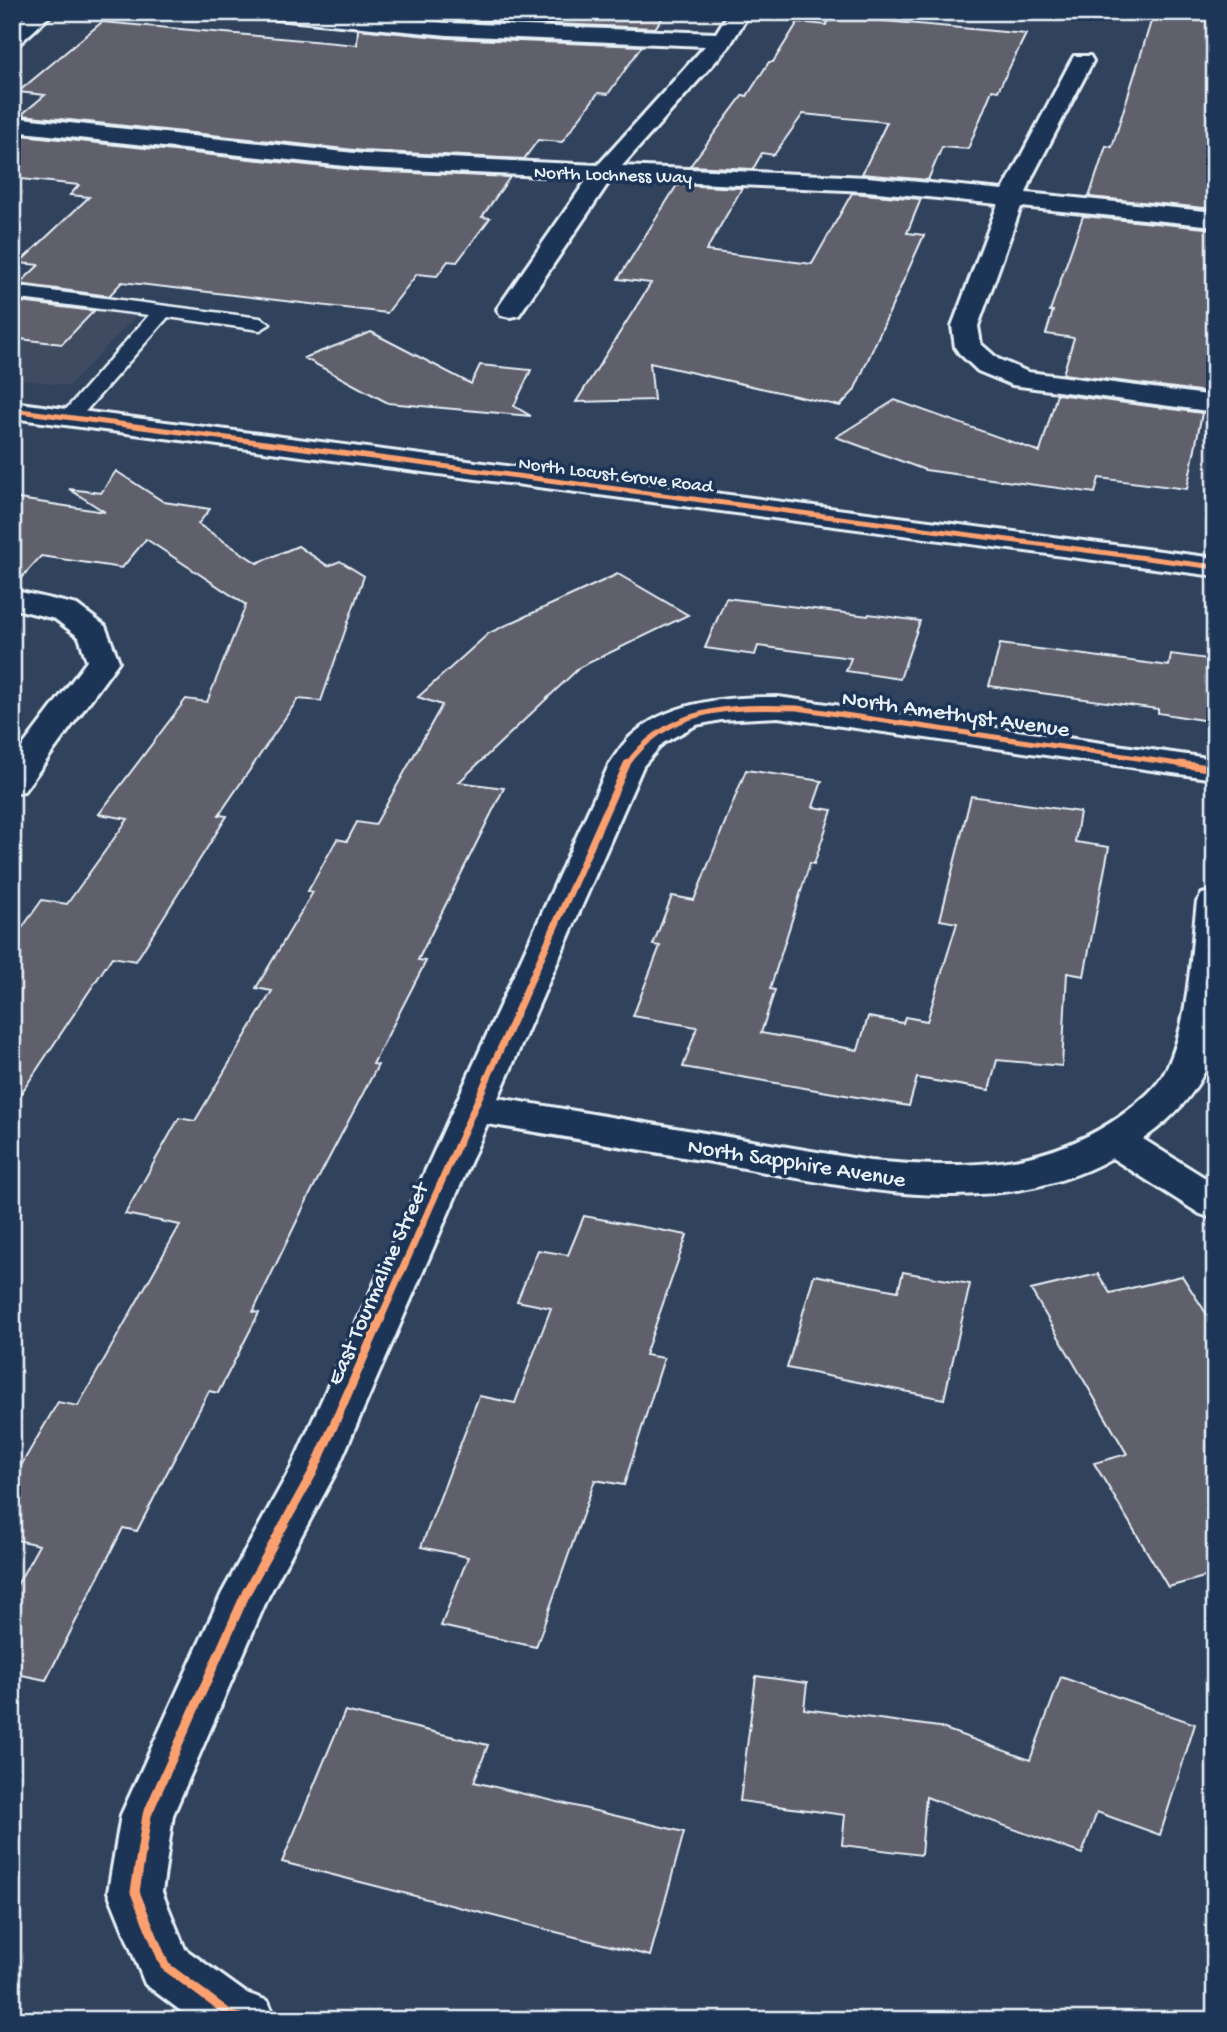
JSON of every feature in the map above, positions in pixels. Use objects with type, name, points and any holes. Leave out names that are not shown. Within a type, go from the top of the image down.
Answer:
[{"type":"street","points":[[12,38],[44,12]]},
{"type":"street","points":[[265,12],[387,18],[517,33],[722,40]]},
{"type":"street","points":[[510,309],[604,172],[722,40],[740,12]]},
{"type":"street","points":[[1082,61],[1021,175],[965,326],[968,346],[988,365],[1022,379],[1215,404]]},
{"type":"street","name":"North Lochness Way","points":[[12,124],[364,161],[867,184],[1215,219]]},
{"type":"street","name":"North Locust Grove Road","points":[[12,410],[1215,567]]},
{"type":"street","points":[[12,599],[66,612],[94,633],[103,661],[12,784]]},
{"type":"street","name":"North Amethyst Avenue","points":[[692,716],[742,706],[797,708],[1215,769]]},
{"type":"street","name":"East Tourmaline Street","points":[[248,2020],[232,2016],[165,1966],[135,1892],[147,1815],[246,1593],[313,1472],[626,765],[650,737],[692,716]]},
{"type":"street","name":"North Sapphire Avenue","points":[[475,1108],[863,1175],[931,1181],[999,1178],[1061,1164],[1114,1140],[1157,1109],[1185,1073],[1198,1031],[1215,902]]},
{"type":"street","points":[[1114,1140],[1215,1205]]},
{"type":"lane","points":[[12,292],[260,324]]},
{"type":"lane","points":[[69,418],[163,311]]},
{"type":"shaded area","points":[[12,301],[136,316],[69,386],[12,378]]},
{"type":"building","points":[[365,12],[667,12],[655,28],[448,20]]},
{"type":"building","points":[[1154,12],[1215,12],[1215,209],[1089,197],[1106,146],[1112,147]]},
{"type":"building","points":[[831,16],[1026,34],[998,91],[992,90],[968,149],[942,147],[928,180],[862,174],[887,122],[803,114],[774,155],[762,153],[753,169],[690,166],[743,95],[747,96],[769,62],[773,62],[798,22],[826,25]]},
{"type":"building","points":[[102,22],[357,45],[358,29],[448,38],[642,46],[608,94],[598,93],[562,142],[538,140],[524,159],[364,151],[21,115],[45,95],[18,92]]},
{"type":"building","points":[[12,134],[364,171],[510,177],[482,217],[490,218],[457,262],[448,261],[437,276],[417,274],[387,313],[122,282],[109,296],[19,284],[39,265],[19,263],[89,197],[70,195],[79,185],[12,178]]},
{"type":"building","points":[[677,185],[742,188],[706,251],[812,264],[852,193],[921,199],[907,233],[924,235],[854,391],[840,406],[650,363],[654,400],[576,402],[651,283],[618,279]]},
{"type":"building","points":[[1083,216],[1215,229],[1215,352],[1207,392],[1063,374],[1074,338],[1046,334],[1053,311],[1050,311]]},
{"type":"building","points":[[12,301],[94,311],[62,344],[12,338]]},
{"type":"building","points":[[371,332],[471,384],[480,365],[531,370],[514,406],[531,416],[388,403],[304,358]]},
{"type":"building","points":[[1057,394],[1202,413],[1187,489],[1099,478],[1095,493],[925,470],[836,437],[895,400],[1040,452]]},
{"type":"building","points":[[116,471],[164,502],[210,509],[198,524],[257,563],[298,546],[328,566],[340,561],[364,576],[321,701],[298,699],[219,815],[227,816],[136,961],[112,957],[12,1107],[12,942],[42,900],[67,904],[128,819],[99,814],[186,699],[207,702],[246,605],[146,539],[122,568],[41,556],[12,588],[12,498],[105,512],[69,489],[101,493]]},
{"type":"building","points":[[618,574],[688,615],[580,667],[459,782],[504,788],[418,960],[426,961],[373,1064],[378,1065],[309,1196],[253,1312],[259,1313],[218,1393],[209,1391],[137,1531],[123,1528],[46,1680],[12,1673],[12,1594],[39,1545],[12,1539],[12,1481],[58,1402],[78,1406],[180,1225],[125,1214],[179,1118],[195,1121],[272,991],[256,988],[313,892],[308,891],[337,839],[347,841],[357,822],[375,825],[442,705],[418,697],[489,633]]},
{"type":"building","points":[[726,598],[920,621],[900,679],[846,671],[851,658],[758,646],[755,655],[705,648]]},
{"type":"building","points":[[1000,644],[1169,666],[1171,654],[1215,660],[1215,722],[1158,713],[1158,709],[989,686]]},
{"type":"building","points":[[746,770],[822,781],[813,807],[832,810],[814,864],[810,863],[770,989],[775,990],[761,1033],[858,1050],[868,1017],[903,1023],[905,1017],[927,1021],[957,923],[940,920],[971,796],[1080,812],[1075,842],[1109,847],[1084,976],[1067,973],[1062,1066],[997,1060],[989,1090],[917,1078],[909,1106],[683,1067],[697,1027],[633,1016],[660,946],[653,945],[672,896],[694,900]]},
{"type":"building","points":[[584,1216],[687,1235],[645,1355],[664,1358],[624,1485],[595,1480],[536,1647],[441,1626],[468,1557],[421,1547],[479,1396],[515,1403],[551,1308],[517,1301],[538,1250],[568,1255]]},
{"type":"building","points":[[903,1272],[970,1284],[944,1399],[787,1368],[814,1275],[898,1291]]},
{"type":"building","points":[[1098,1274],[1110,1293],[1182,1276],[1215,1327],[1215,1574],[1168,1587],[1094,1463],[1127,1454],[1031,1290]]},
{"type":"building","points":[[756,1676],[807,1683],[804,1709],[939,1727],[1030,1760],[1061,1677],[1195,1724],[1160,1835],[1097,1812],[1082,1854],[926,1797],[921,1855],[842,1845],[845,1815],[740,1801]]},
{"type":"building","points":[[345,1711],[488,1745],[474,1782],[684,1832],[650,1956],[282,1862]]},
{"type":"cycle path","points":[[12,410],[1215,567]]},
{"type":"cycle path","points":[[248,2020],[232,2016],[165,1966],[135,1892],[147,1815],[246,1593],[313,1472],[626,765],[637,750],[651,736],[684,718],[721,710],[778,707],[1215,769]]}]
